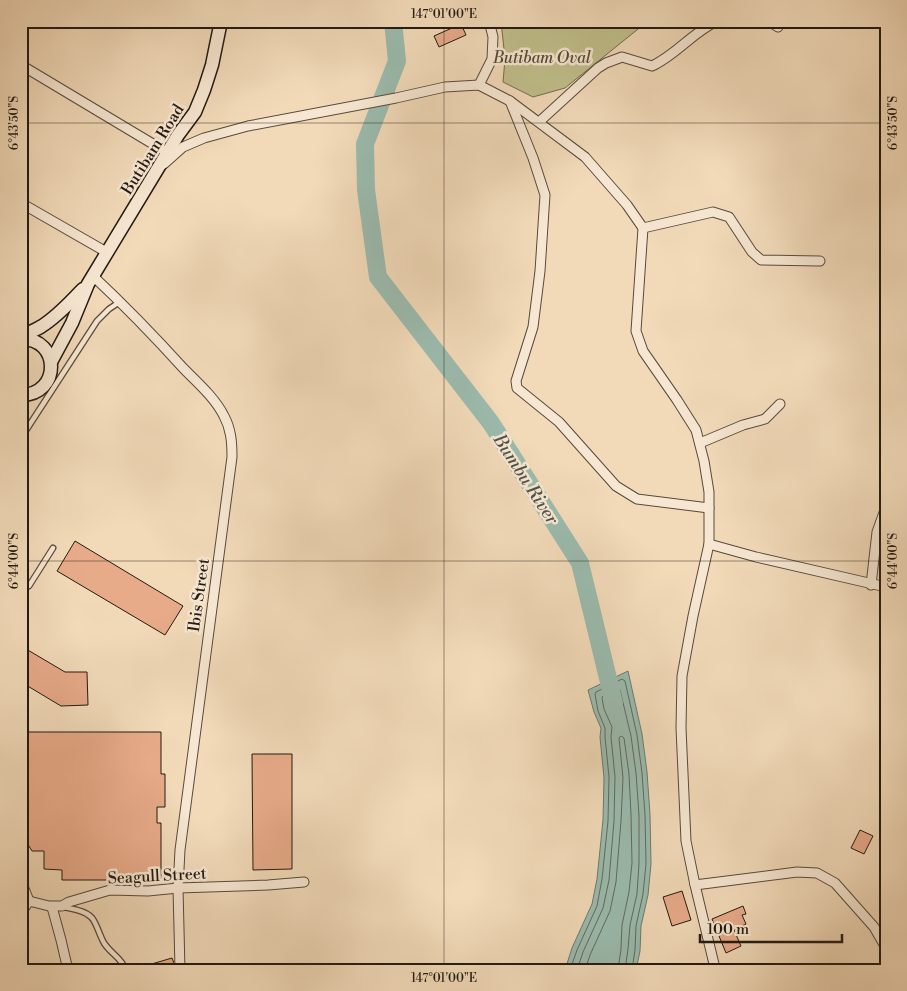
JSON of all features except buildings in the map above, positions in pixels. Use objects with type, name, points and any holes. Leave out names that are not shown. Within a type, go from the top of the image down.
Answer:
[{"type":"main road","name":"Butibam Road","points":[[24,399],[45,386],[51,375],[52,362],[91,280],[178,135],[195,112],[212,65],[221,21]]},
{"type":"main road","name":"Butibam Road","points":[[21,338],[41,327],[58,314],[91,280]]},
{"type":"main road","points":[[21,338],[28,338],[39,343],[47,352],[52,362]]},
{"type":"street","points":[[479,85],[492,59],[493,37],[489,21]]},
{"type":"street","points":[[539,122],[598,68],[606,63],[622,57],[652,66],[664,60],[705,27],[717,21]]},
{"type":"street","points":[[769,21],[778,27]]},
{"type":"street","points":[[21,65],[168,153]]},
{"type":"street","points":[[156,171],[183,148],[204,138],[248,126],[445,87],[479,85],[510,101],[585,157],[627,205],[644,228],[636,331],[643,351],[678,400],[696,430],[709,492],[709,544],[682,676],[681,728],[686,841],[716,970]]},
{"type":"street","points":[[510,101],[533,158],[545,195],[534,328],[516,381],[517,388],[559,422],[616,486],[630,495],[637,499],[708,508]]},
{"type":"street","points":[[21,203],[108,253]]},
{"type":"street","points":[[644,228],[713,212],[729,217],[752,252],[760,260],[820,261]]},
{"type":"street","name":"Ibis Street","points":[[91,280],[121,301],[217,404],[224,414],[232,442],[231,466],[180,850],[178,888],[180,970]]},
{"type":"street","points":[[700,443],[743,425],[765,419],[780,404]]},
{"type":"street","points":[[871,585],[877,532],[886,507]]},
{"type":"street","points":[[709,544],[871,585],[886,587]]},
{"type":"street","points":[[695,884],[797,872],[817,873],[835,883],[874,927],[886,948]]},
{"type":"street","points":[[21,881],[29,901],[21,913]]},
{"type":"street","name":"Seagull Street","points":[[29,901],[52,907],[62,906],[69,902],[110,890],[148,891],[304,882]]},
{"type":"street","points":[[52,907],[68,970]]},
{"type":"lane","points":[[21,438],[97,321],[109,309],[121,301]]},
{"type":"lane","points":[[21,581],[29,586],[53,548]]},
{"type":"lane","points":[[62,906],[83,912],[94,919],[104,943],[122,961],[126,970]]},
{"type":"green space","name":"Butibam Oval","points":[[501,21],[648,21],[565,88],[533,97],[503,82],[505,59]]},
{"type":"water","points":[[628,671],[642,734],[650,815],[651,864],[636,970],[565,970],[572,948],[592,904],[597,879],[603,820],[604,778],[600,737],[601,728],[588,690]]},
{"type":"waterway","name":"Bumbu River","points":[[393,21],[397,61],[365,144],[366,190],[378,277],[491,423],[580,563],[614,703]]}]
